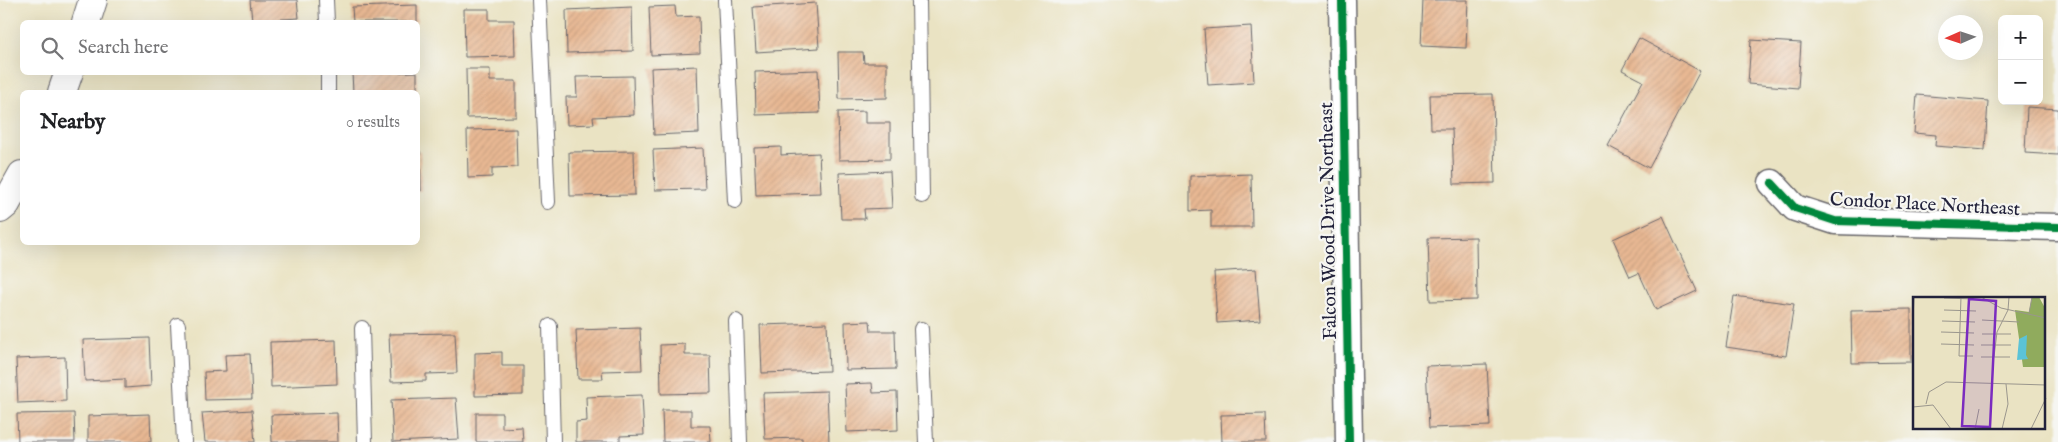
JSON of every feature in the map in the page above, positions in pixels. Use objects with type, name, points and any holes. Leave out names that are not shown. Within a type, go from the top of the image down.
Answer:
[{"type":"street","points":[[87,20],[93,0]]},
{"type":"street","name":"Falcon Wood Drive Northeast","points":[[1342,0],[1349,442]]},
{"type":"street","points":[[63,90],[68,75]]},
{"type":"street","points":[[0,209],[6,204],[20,179]]},
{"type":"street","name":"Condor Place Northeast","points":[[1772,183],[1795,208],[1835,221],[2058,227]]},
{"type":"lane","points":[[326,0],[327,20]]},
{"type":"lane","points":[[539,0],[548,202]]},
{"type":"lane","points":[[725,0],[735,201]]},
{"type":"lane","points":[[919,0],[922,196]]},
{"type":"lane","points":[[328,75],[328,90]]},
{"type":"lane","points":[[736,321],[740,442]]},
{"type":"lane","points":[[178,325],[184,442]]},
{"type":"lane","points":[[550,326],[553,442]]},
{"type":"lane","points":[[362,328],[364,442]]},
{"type":"lane","points":[[921,329],[926,442]]},
{"type":"building","points":[[250,0],[297,0],[299,18],[252,20]]},
{"type":"building","points":[[1423,0],[1468,0],[1466,48],[1421,46]]},
{"type":"building","points":[[816,3],[819,48],[756,52],[753,7]]},
{"type":"building","points":[[417,5],[417,20],[353,20],[352,7]]},
{"type":"building","points":[[675,6],[676,17],[699,16],[700,53],[651,55],[649,7]]},
{"type":"building","points":[[632,7],[633,51],[567,53],[566,10]]},
{"type":"building","points":[[464,9],[489,9],[489,20],[514,20],[515,56],[465,57]]},
{"type":"building","points":[[1251,26],[1254,82],[1208,85],[1204,29]]},
{"type":"building","points":[[1639,38],[1700,71],[1649,168],[1608,146],[1643,81],[1622,70]]},
{"type":"building","points":[[1751,40],[1801,43],[1798,88],[1748,84]]},
{"type":"building","points":[[838,52],[863,52],[864,63],[887,63],[887,98],[839,99]]},
{"type":"building","points":[[697,66],[699,133],[654,135],[651,68]]},
{"type":"building","points":[[466,69],[490,69],[490,81],[516,81],[516,117],[467,118]]},
{"type":"building","points":[[818,70],[820,113],[756,115],[755,72]]},
{"type":"building","points":[[352,75],[417,75],[417,90],[353,90]]},
{"type":"building","points":[[633,76],[634,115],[593,117],[594,124],[567,125],[566,97],[577,97],[576,77]]},
{"type":"building","points":[[1493,94],[1495,183],[1454,184],[1452,129],[1431,129],[1430,95]]},
{"type":"building","points":[[1917,95],[1988,101],[1985,150],[1935,146],[1936,135],[1914,133]]},
{"type":"building","points":[[2027,107],[2058,109],[2058,155],[2025,153]]},
{"type":"building","points":[[865,111],[865,123],[890,123],[890,159],[839,160],[838,112]]},
{"type":"building","points":[[516,129],[517,167],[492,168],[492,177],[468,178],[467,130]]},
{"type":"building","points":[[781,147],[781,155],[819,153],[821,193],[756,195],[754,148]]},
{"type":"building","points":[[703,148],[705,189],[655,190],[653,150]]},
{"type":"building","points":[[420,151],[421,191],[420,191]]},
{"type":"building","points":[[634,151],[635,195],[570,196],[569,152]]},
{"type":"building","points":[[890,171],[892,208],[864,209],[865,219],[841,219],[839,173]]},
{"type":"building","points":[[1251,174],[1252,227],[1211,227],[1211,210],[1190,211],[1190,176]]},
{"type":"building","points":[[1663,216],[1697,291],[1656,310],[1639,273],[1630,277],[1613,239]]},
{"type":"building","points":[[1476,237],[1477,300],[1430,301],[1428,238]]},
{"type":"building","points":[[1256,269],[1260,320],[1217,323],[1214,272]]},
{"type":"building","points":[[1734,296],[1794,304],[1786,356],[1726,347]]},
{"type":"building","points":[[1911,309],[1911,362],[1852,363],[1851,310]]},
{"type":"building","points":[[870,321],[871,331],[895,331],[896,369],[846,370],[845,322]]},
{"type":"building","points":[[827,323],[829,371],[762,373],[760,325]]},
{"type":"building","points":[[640,328],[642,370],[602,371],[603,379],[578,379],[576,330]]},
{"type":"building","points":[[455,333],[457,373],[426,374],[426,381],[391,382],[389,334]]},
{"type":"building","points":[[149,338],[151,386],[125,388],[125,379],[85,381],[83,340]]},
{"type":"building","points":[[336,340],[337,384],[271,387],[270,342]]},
{"type":"building","points":[[685,344],[685,355],[710,355],[711,393],[661,394],[660,345]]},
{"type":"building","points":[[502,352],[502,366],[523,366],[523,395],[475,396],[475,353]]},
{"type":"building","points":[[250,354],[252,399],[205,400],[204,372],[226,371],[225,355]]},
{"type":"building","points":[[65,357],[66,401],[18,403],[16,359]]},
{"type":"building","points":[[1487,364],[1490,426],[1429,428],[1426,366]]},
{"type":"building","points":[[872,383],[873,393],[897,392],[898,430],[847,432],[845,384]]},
{"type":"building","points":[[827,391],[829,442],[802,442],[802,438],[765,439],[763,393]]},
{"type":"building","points":[[642,395],[644,435],[620,436],[620,442],[576,442],[576,422],[587,421],[586,397]]},
{"type":"building","points":[[456,398],[459,439],[393,442],[391,400]]},
{"type":"building","points":[[252,410],[255,442],[205,442],[202,413]]},
{"type":"building","points":[[662,410],[691,410],[691,426],[710,426],[711,442],[663,442]]},
{"type":"building","points":[[74,413],[75,442],[18,442],[17,414]]},
{"type":"building","points":[[337,413],[338,442],[272,442],[271,415]]},
{"type":"building","points":[[476,413],[502,413],[502,428],[522,427],[523,442],[476,442]]},
{"type":"building","points":[[150,414],[151,442],[88,442],[88,416]]},
{"type":"building","points":[[1265,414],[1266,442],[1222,442],[1221,415]]},
{"type":"cycle path","points":[[1342,0],[1349,442]]},
{"type":"cycle path","points":[[1772,183],[1795,208],[1835,221],[2058,227]]}]
